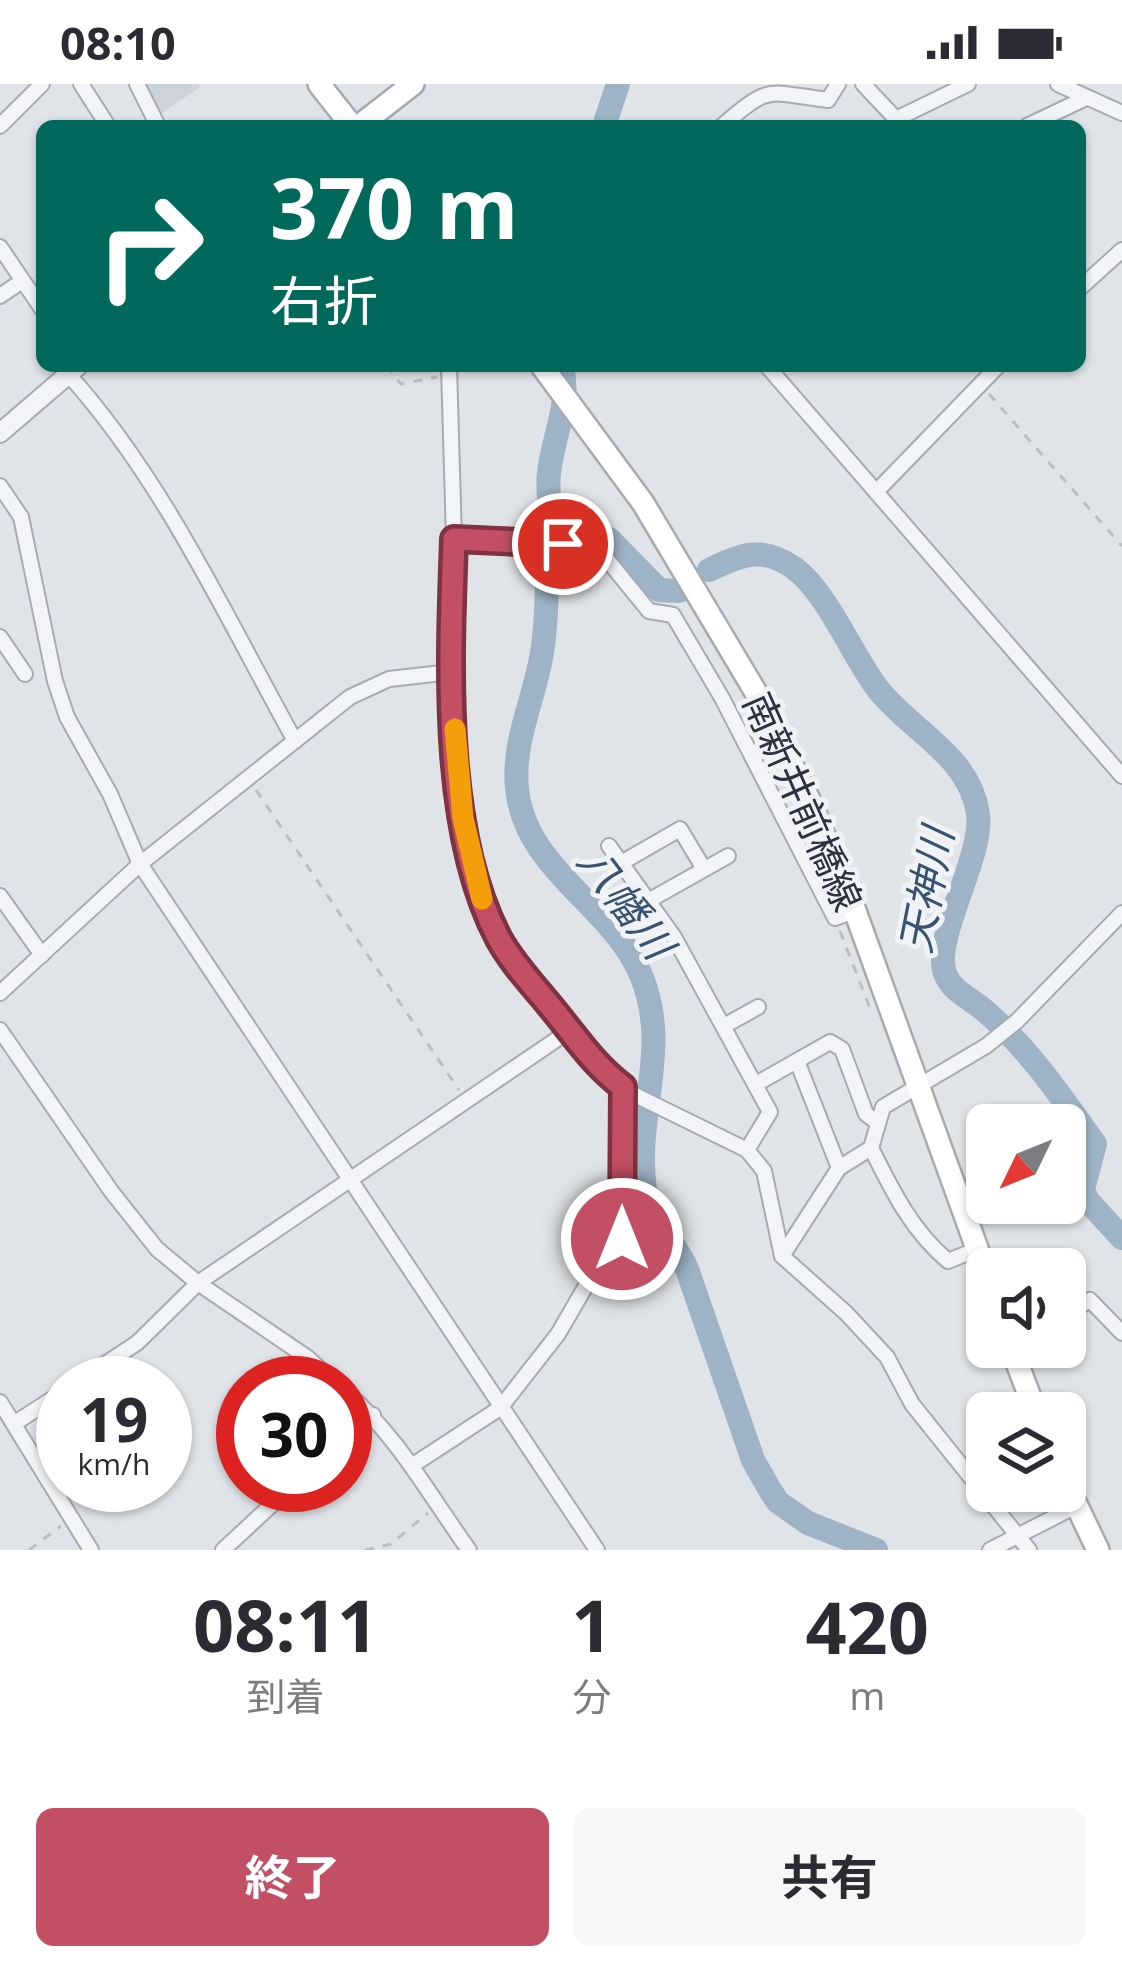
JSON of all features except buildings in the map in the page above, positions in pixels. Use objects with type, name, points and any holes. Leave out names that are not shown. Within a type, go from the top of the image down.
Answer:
[{"type":"main road","points":[[319,84],[351,120]]},
{"type":"main road","points":[[363,120],[404,87]]},
{"type":"main road","name":"南新井前橋線","points":[[548,372],[590,427],[705,602],[812,806],[978,1248]]},
{"type":"main road","points":[[1079,1512],[1098,1550]]},
{"type":"street","points":[[0,126],[42,84]]},
{"type":"street","points":[[81,84],[104,120]]},
{"type":"street","points":[[136,84],[153,120]]},
{"type":"street","points":[[729,120],[760,92],[772,88],[827,100],[838,84]]},
{"type":"street","points":[[863,84],[896,120]]},
{"type":"street","points":[[902,120],[968,84]]},
{"type":"street","points":[[1058,84],[1122,113]]},
{"type":"street","points":[[1040,120],[1086,98]]},
{"type":"street","points":[[0,247],[36,301]]},
{"type":"street","points":[[1086,283],[1122,250]]},
{"type":"street","points":[[0,296],[22,281]]},
{"type":"street","points":[[0,433],[73,372]]},
{"type":"street","points":[[75,372],[145,476],[295,741]]},
{"type":"street","points":[[450,372],[451,672],[463,818],[474,879],[501,943],[599,1069],[628,1090],[747,1150],[764,1171],[782,1256],[887,1357],[913,1404],[1024,1544]]},
{"type":"street","points":[[772,372],[1122,776]]},
{"type":"street","points":[[876,492],[992,372]]},
{"type":"street","points":[[0,486],[21,517],[55,681],[67,717],[110,794],[140,864],[597,1550]]},
{"type":"street","points":[[454,539],[563,544],[605,557],[649,610],[673,615],[722,698],[835,918],[855,911]]},
{"type":"street","points":[[677,621],[705,602]]},
{"type":"street","points":[[0,637],[25,674]]},
{"type":"street","points":[[0,993],[140,864],[350,697],[389,679],[451,672]]},
{"type":"street","points":[[722,698],[752,684]]},
{"type":"street","points":[[621,863],[680,829],[704,869]]},
{"type":"street","points":[[609,846],[674,937],[770,1112],[747,1150]]},
{"type":"street","points":[[648,901],[728,856]]},
{"type":"street","points":[[0,896],[42,955]]},
{"type":"street","points":[[966,1254],[948,1261],[900,1208],[871,1148],[883,1107],[1002,1034],[1122,913]]},
{"type":"street","points":[[724,1026],[758,1007]]},
{"type":"street","points":[[0,1030],[157,1249],[305,1356]]},
{"type":"street","points":[[117,1356],[199,1283],[569,1031]]},
{"type":"street","points":[[756,1084],[830,1042],[842,1049],[866,1114],[878,1123]]},
{"type":"street","points":[[797,1061],[839,1168]]},
{"type":"street","points":[[412,1465],[500,1408],[558,1334],[605,1253],[622,1239],[628,1090]]},
{"type":"street","points":[[782,1256],[839,1168],[871,1148]]},
{"type":"street","points":[[1086,1302],[1090,1300],[1122,1333]]},
{"type":"street","points":[[0,1402],[92,1550]]},
{"type":"street","points":[[15,1423],[36,1409]]},
{"type":"street","points":[[373,1415],[469,1550]]},
{"type":"street","points":[[224,1550],[264,1512]]},
{"type":"street","points":[[990,1550],[1024,1544],[1068,1512]]},
{"type":"path","points":[[391,372],[401,384],[443,372]]},
{"type":"path","points":[[980,383],[1122,546]]},
{"type":"path","points":[[248,778],[466,1101]]},
{"type":"path","points":[[364,1550],[391,1544],[437,1506]]},
{"type":"path","points":[[28,1550],[71,1520]]},
{"type":"shaded area","points":[[142,84],[199,84],[200,87],[159,115]]},
{"type":"waterway","name":"八幡川","points":[[606,120],[618,84]]},
{"type":"waterway","name":"八幡川","points":[[563,372],[563,407],[548,479],[551,527],[544,635],[516,770],[523,816],[535,842],[628,950],[641,975],[653,1029],[644,1134],[645,1190],[652,1211],[687,1269],[753,1460],[778,1502],[808,1523],[876,1550]]},
{"type":"waterway","name":"天神川","points":[[551,518],[609,539],[659,590],[679,591]]},
{"type":"waterway","name":"天神川","points":[[709,570],[751,555],[772,556],[794,568],[828,607],[877,688],[963,775],[973,793],[978,831],[946,940],[945,973],[956,989],[1030,1057],[1095,1144],[1083,1189],[1087,1200],[1122,1238]]},
{"type":"slow traffic","points":[[455,729],[463,818],[482,899]]},
{"type":"route","points":[[563,544],[454,539],[450,661],[458,780],[474,879],[501,943],[599,1069],[623,1087],[622,1239]]}]
